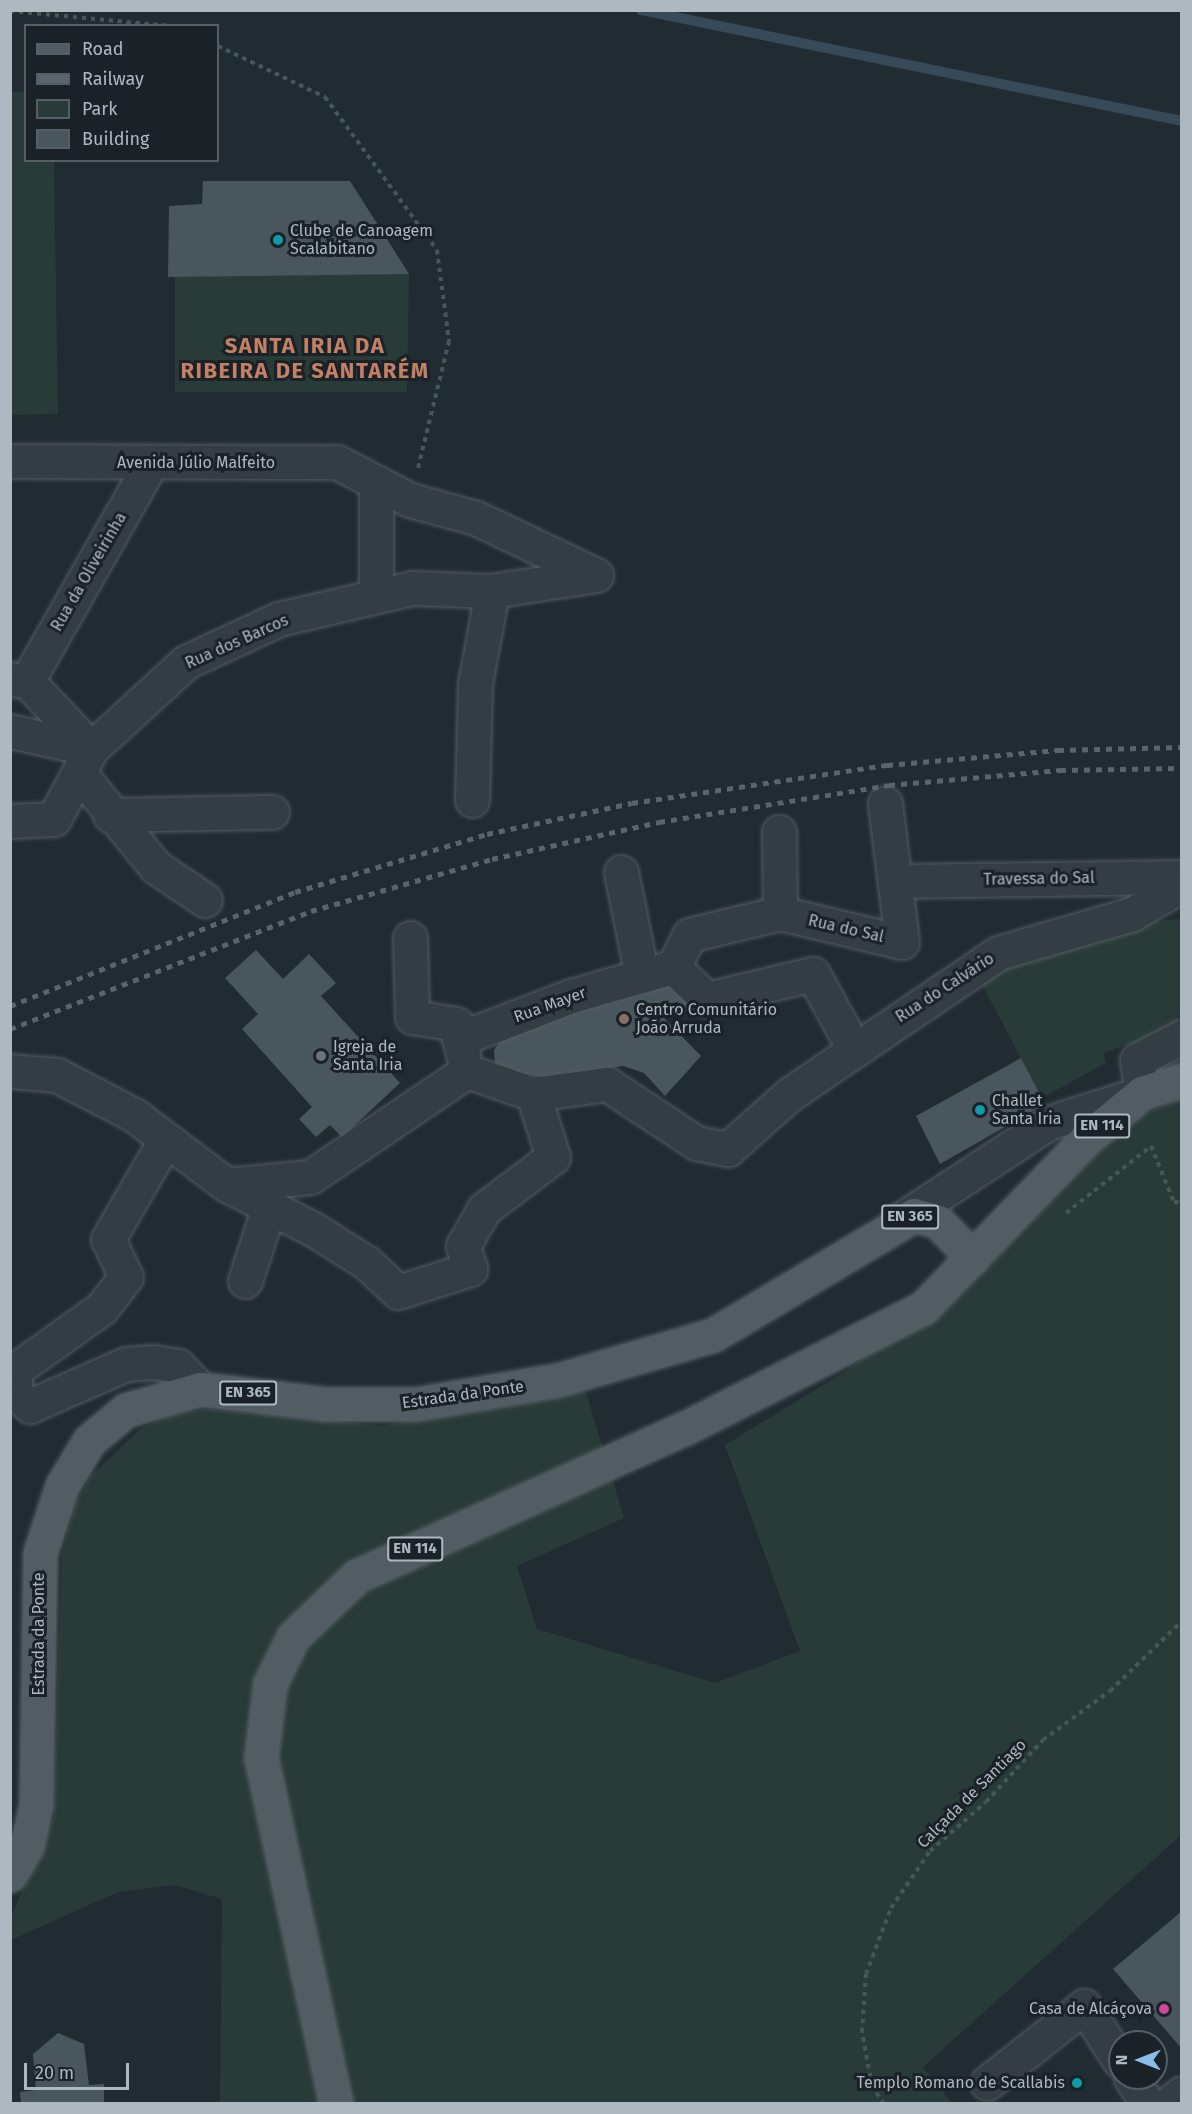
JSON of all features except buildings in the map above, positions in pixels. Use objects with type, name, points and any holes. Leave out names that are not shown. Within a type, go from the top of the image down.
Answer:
[{"type":"main road","name":"EN 114","points":[[336,2103],[261,1758],[270,1684],[292,1637],[357,1576],[846,1350],[923,1308],[1038,1194],[1086,1139],[1142,1093],[1182,1080]]},
{"type":"main road","name":"EN 365","points":[[900,1220],[914,1215],[938,1222],[973,1258]]},
{"type":"main road","name":"Estrada da Ponte","points":[[10,1875],[27,1845],[36,1805],[40,1553],[62,1486],[89,1441],[126,1410],[200,1389],[325,1404],[416,1404],[558,1380],[713,1335],[842,1259],[900,1220]]},
{"type":"street","name":"Avenida Júlio Malfeito","points":[[10,461],[151,464],[338,462],[410,500],[476,518],[596,575],[492,591]]},
{"type":"street","name":"Rua da Oliveirinha","points":[[19,680],[151,464]]},
{"type":"street","points":[[376,482],[376,596]]},
{"type":"street","name":"Rua dos Barcos","points":[[10,821],[54,819],[85,761],[186,662],[279,619],[376,596],[412,588],[492,591]]},
{"type":"street","points":[[472,800],[475,684],[492,591]]},
{"type":"street","points":[[19,680],[85,761],[110,815],[156,867],[205,900]]},
{"type":"street","points":[[10,730],[85,761]]},
{"type":"street","name":"Rua do Sal","points":[[673,967],[690,935],[780,913],[902,942],[885,803]]},
{"type":"street","points":[[110,815],[272,812]]},
{"type":"street","points":[[779,832],[780,913]]},
{"type":"street","points":[[621,872],[642,976]]},
{"type":"street","name":"Travessa do Sal","points":[[896,881],[1182,877]]},
{"type":"street","name":"Rua do Calvário","points":[[533,1094],[607,1083],[696,1143],[728,1149],[790,1094],[998,953],[1132,914],[1182,885]]},
{"type":"street","points":[[410,938],[412,1017],[456,1024],[467,1071]]},
{"type":"street","points":[[673,967],[707,999],[813,974],[854,1049]]},
{"type":"street","name":"Rua Mayer","points":[[459,1039],[673,967]]},
{"type":"street","points":[[900,1220],[1048,1123],[1142,1093],[1137,1060],[1182,1037]]},
{"type":"street","points":[[10,1071],[57,1075],[134,1115],[227,1185],[349,1252],[398,1292],[470,1269],[463,1246],[484,1209],[553,1157],[533,1094],[467,1071]]},
{"type":"street","points":[[227,1185],[310,1177],[467,1071]]},
{"type":"street","points":[[165,1139],[108,1239],[126,1277],[102,1308],[15,1370],[15,1392],[30,1406],[126,1364],[154,1362],[178,1366],[200,1389]]},
{"type":"street","points":[[245,1281],[268,1209]]},
{"type":"street","points":[[987,2083],[1084,2006],[1108,2043]]},
{"type":"street","points":[[1139,2090],[1148,2103]]},
{"type":"street","points":[[1168,2103],[1182,2093]]},
{"type":"path","points":[[10,11],[151,24]]},
{"type":"path","points":[[219,46],[325,97],[436,250],[449,341],[410,500]]},
{"type":"path","points":[[1038,1194],[1067,1213],[1151,1146],[1174,1202],[1182,1203]]},
{"type":"path","name":"Calçada de Santiago","points":[[884,2103],[872,2086],[862,2032],[866,1974],[891,1908],[930,1851],[986,1802],[1043,1740],[1110,1691],[1182,1621]]},
{"type":"green space","points":[[11,92],[24,92],[24,162],[54,162],[58,414],[11,415]]},
{"type":"green space","points":[[409,273],[407,392],[175,392],[175,276]]},
{"type":"green space","points":[[1181,919],[1181,1010],[1174,1030],[1103,1053],[1106,1063],[1042,1098],[979,979],[997,966],[1117,925]]},
{"type":"green space","points":[[1181,1098],[1181,1835],[923,2067],[952,2103],[220,2103],[222,1899],[175,1885],[118,1892],[11,1940],[11,1917],[54,1817],[62,1554],[76,1503],[91,1476],[139,1430],[169,1415],[207,1409],[382,1426],[585,1389],[624,1518],[517,1566],[537,1629],[715,1683],[800,1651],[725,1445],[849,1369],[1014,1237],[1120,1125]]},
{"type":"waterway","points":[[641,10],[1182,121]]},
{"type":"railway","points":[[10,1006],[295,892],[487,834],[632,803],[887,765],[1058,750],[1182,747]]},
{"type":"railway","points":[[10,1029],[311,911],[492,859],[659,822],[889,785],[1060,770],[1182,768]]},
{"type":"place","name":"Clube de Canoagem Scalabitano","points":[[278,240]]},
{"type":"place","name":"Centro Comunitário João Arruda","points":[[624,1019]]},
{"type":"place","name":"Igreja de Santa Iria","points":[[321,1056]]},
{"type":"place","name":"Challet Santa Iria","points":[[980,1110]]},
{"type":"place","name":"Casa de Alcáçova","points":[[1164,2009]]},
{"type":"place","name":"Templo Romano de Scallabis","points":[[1077,2083]]},
{"type":"district","name":"SANTA IRIA DA RIBEIRA DE SANTARÉM","points":[[305,358]]}]
